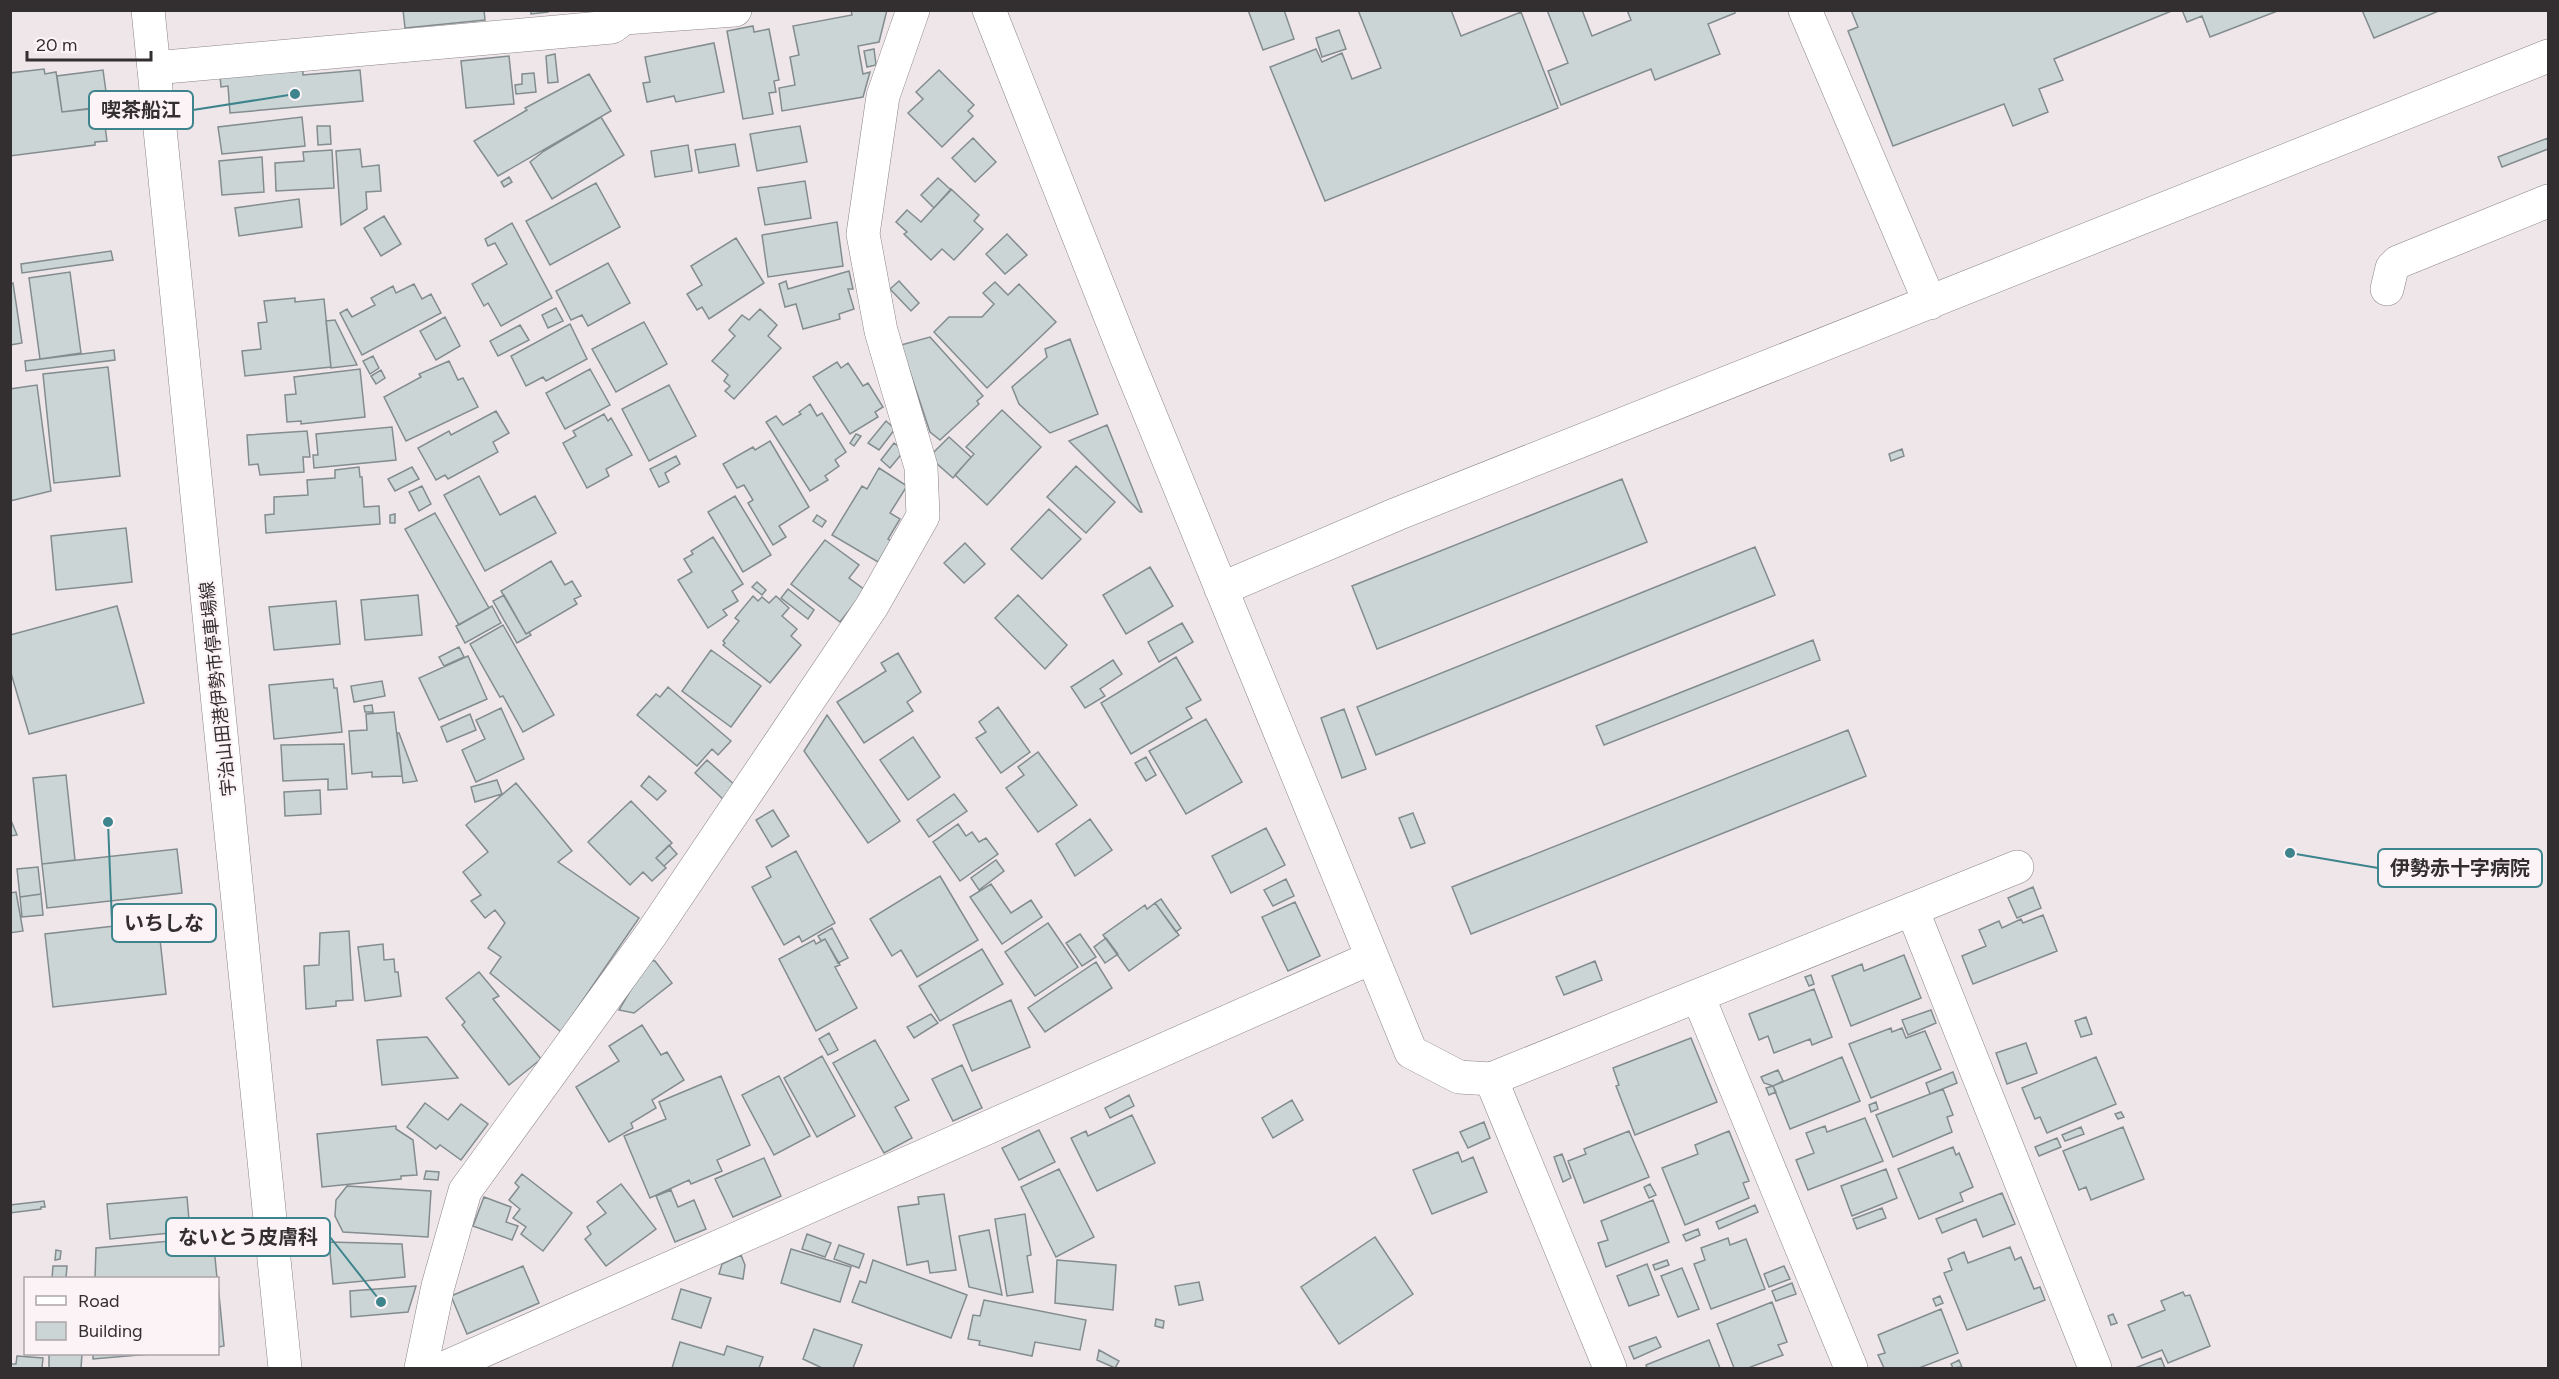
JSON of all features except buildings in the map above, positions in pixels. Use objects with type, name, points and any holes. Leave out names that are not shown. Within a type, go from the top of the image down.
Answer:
[{"type":"street","name":"宇治山田港伊勢市停車場線","points":[[148,10],[285,1368]]},
{"type":"street","points":[[154,68],[612,27],[624,18],[735,10]]},
{"type":"street","points":[[421,1368],[438,1286],[465,1191],[659,923],[872,606],[923,516],[921,467],[881,331],[863,234],[884,96],[913,10]]},
{"type":"street","points":[[990,10],[1126,356],[1411,1052],[1459,1077],[1491,1079],[2017,867]]},
{"type":"street","points":[[1805,10],[1930,303]]},
{"type":"street","points":[[1221,589],[1397,514],[2548,56]]},
{"type":"street","points":[[2387,289],[2392,268],[2398,262],[2548,201]]},
{"type":"street","points":[[1912,909],[2095,1368]]},
{"type":"street","points":[[444,1368],[1371,958]]},
{"type":"street","points":[[1698,996],[1851,1368]]},
{"type":"street","points":[[1491,1079],[1610,1368]]},
{"type":"place","name":"喫茶船江","points":[[295,94]]},
{"type":"place","name":"いちしな","points":[[108,822]]},
{"type":"place","name":"伊勢赤十字病院","points":[[2290,853]]},
{"type":"place","name":"ないとう皮膚科","points":[[381,1302]]}]
